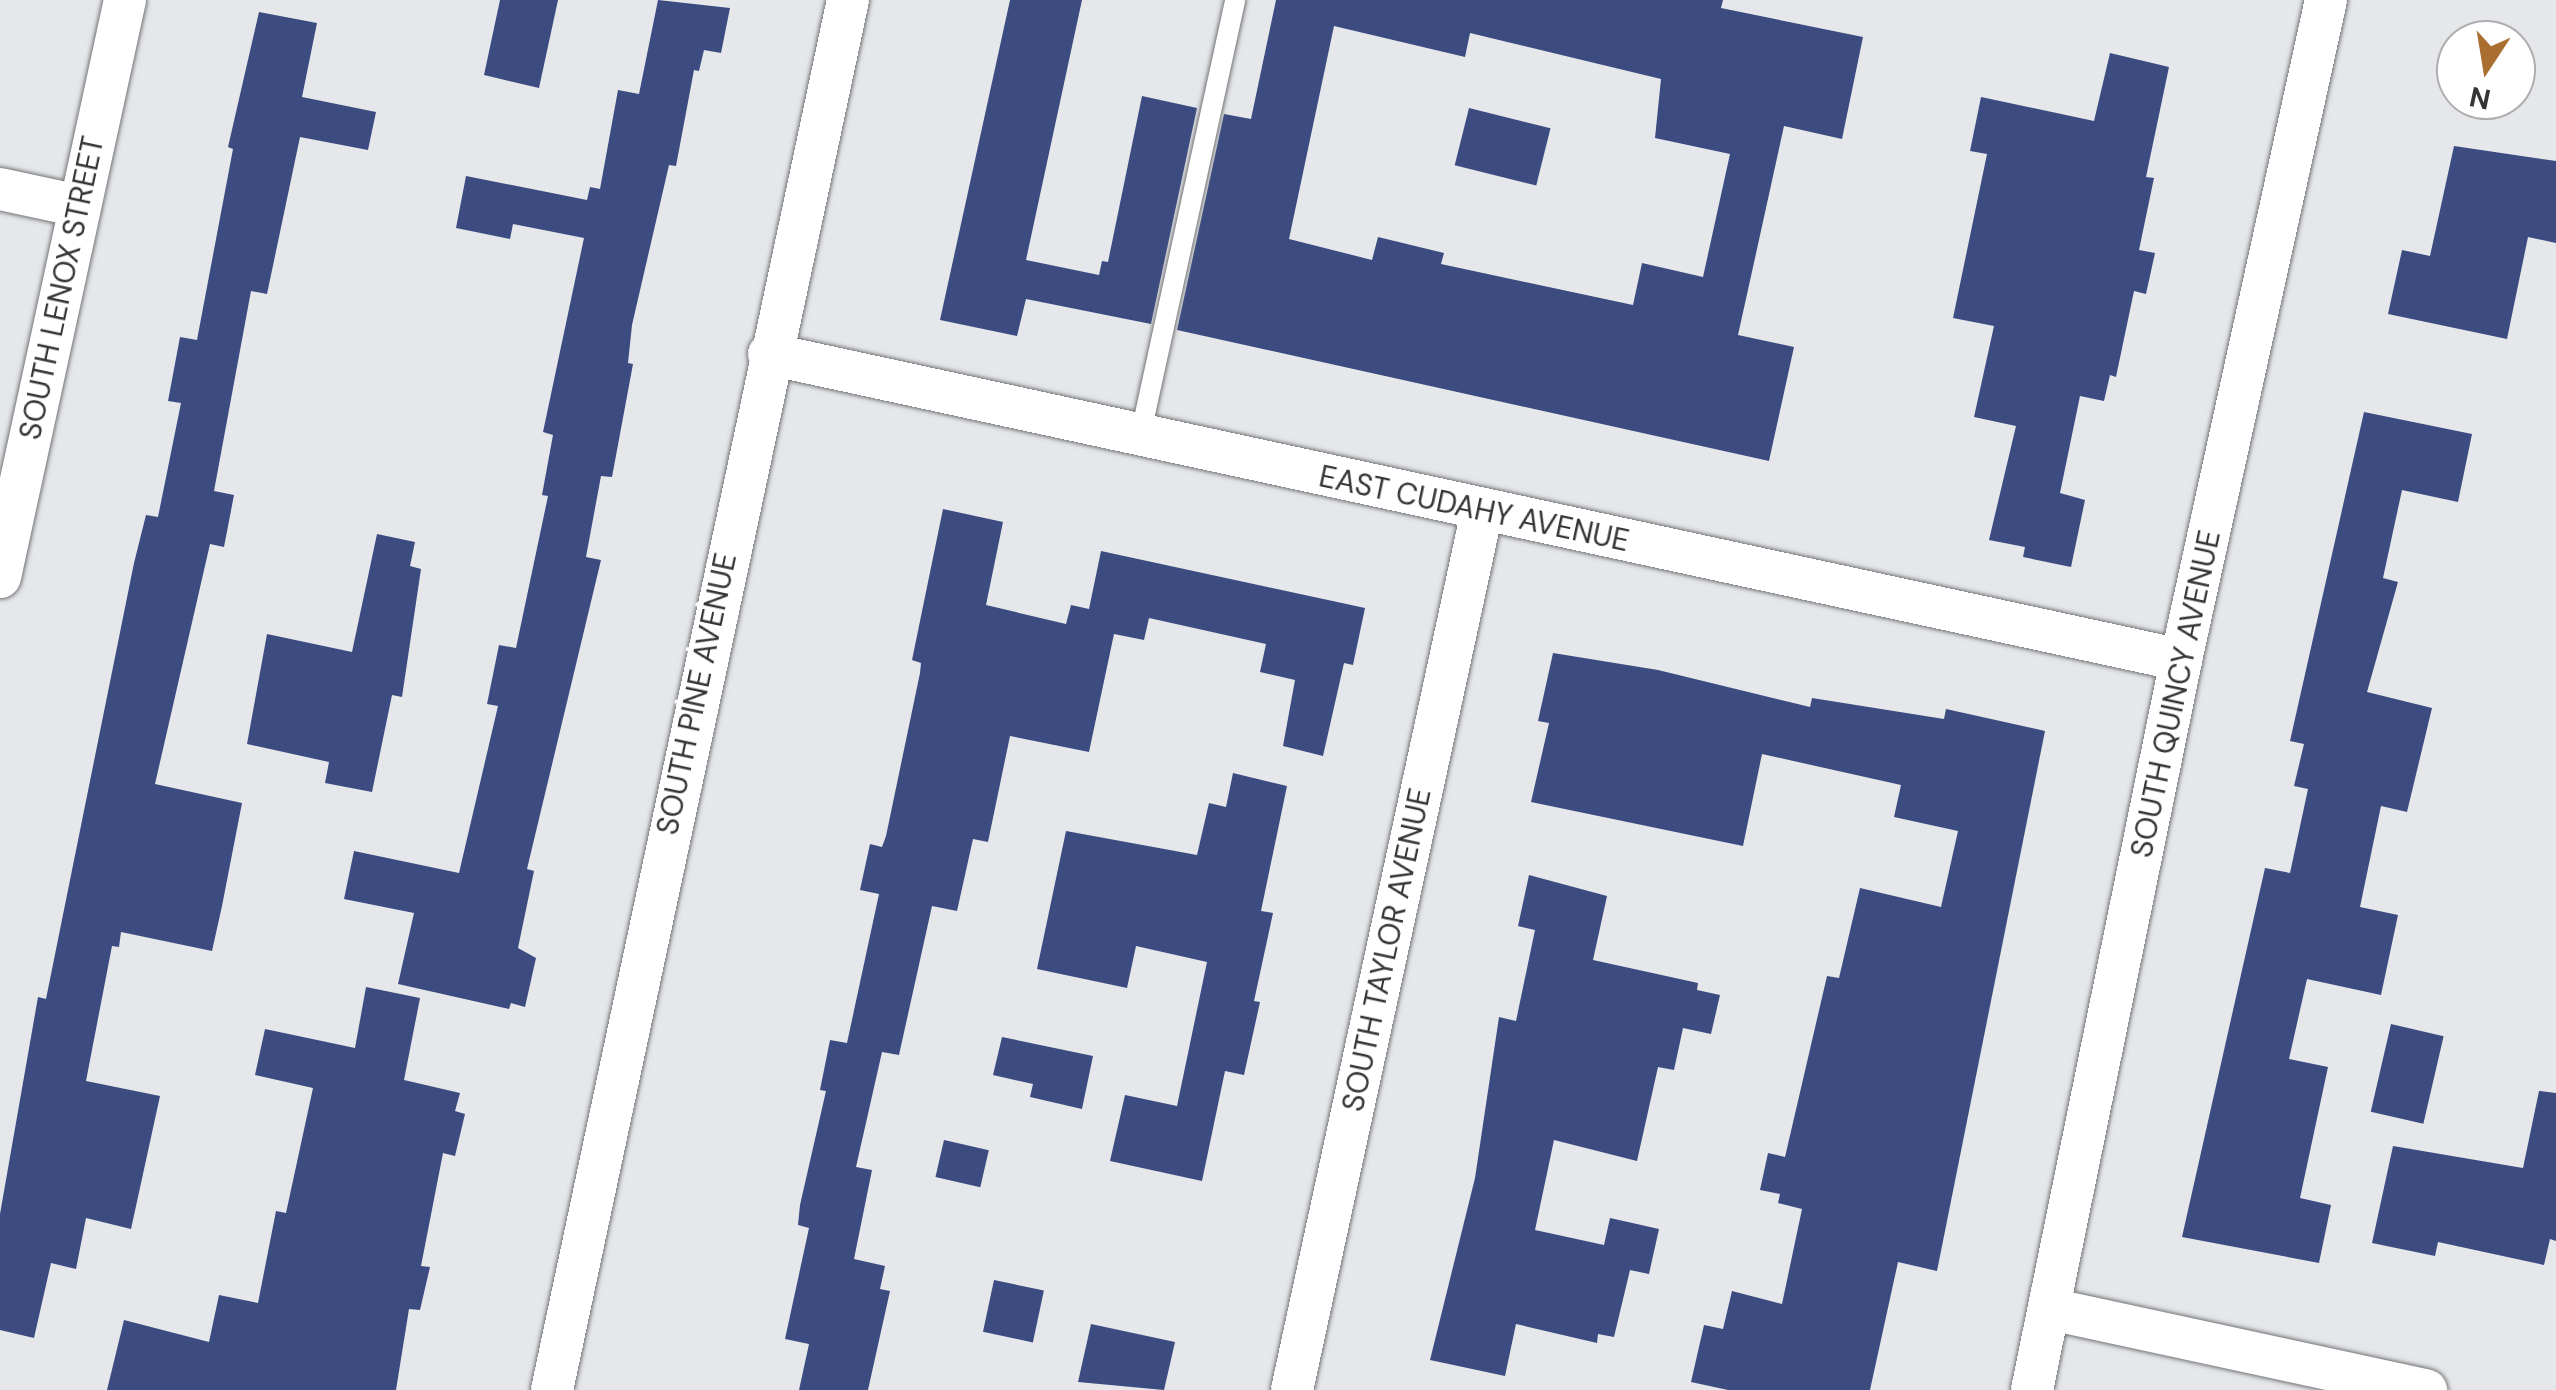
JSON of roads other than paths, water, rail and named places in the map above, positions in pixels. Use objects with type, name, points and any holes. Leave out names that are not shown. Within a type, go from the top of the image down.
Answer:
[{"type":"street","name":"SOUTH LENOX STREET","points":[[0,577],[125,0]]},
{"type":"street","name":"SOUTH PINE AVENUE","points":[[552,1390],[769,354],[848,0]]},
{"type":"street","name":"SOUTH QUINCY AVENUE","points":[[2032,1390],[2317,2]]},
{"type":"street","points":[[0,189],[79,206]]},
{"type":"street","name":"EAST CUDAHY AVENUE","points":[[769,354],[2180,660]]},
{"type":"street","name":"SOUTH TAYLOR AVENUE","points":[[1292,1390],[1482,511]]},
{"type":"street","points":[[2050,1310],[2426,1390]]},
{"type":"lane","points":[[1140,437],[1235,0]]}]
